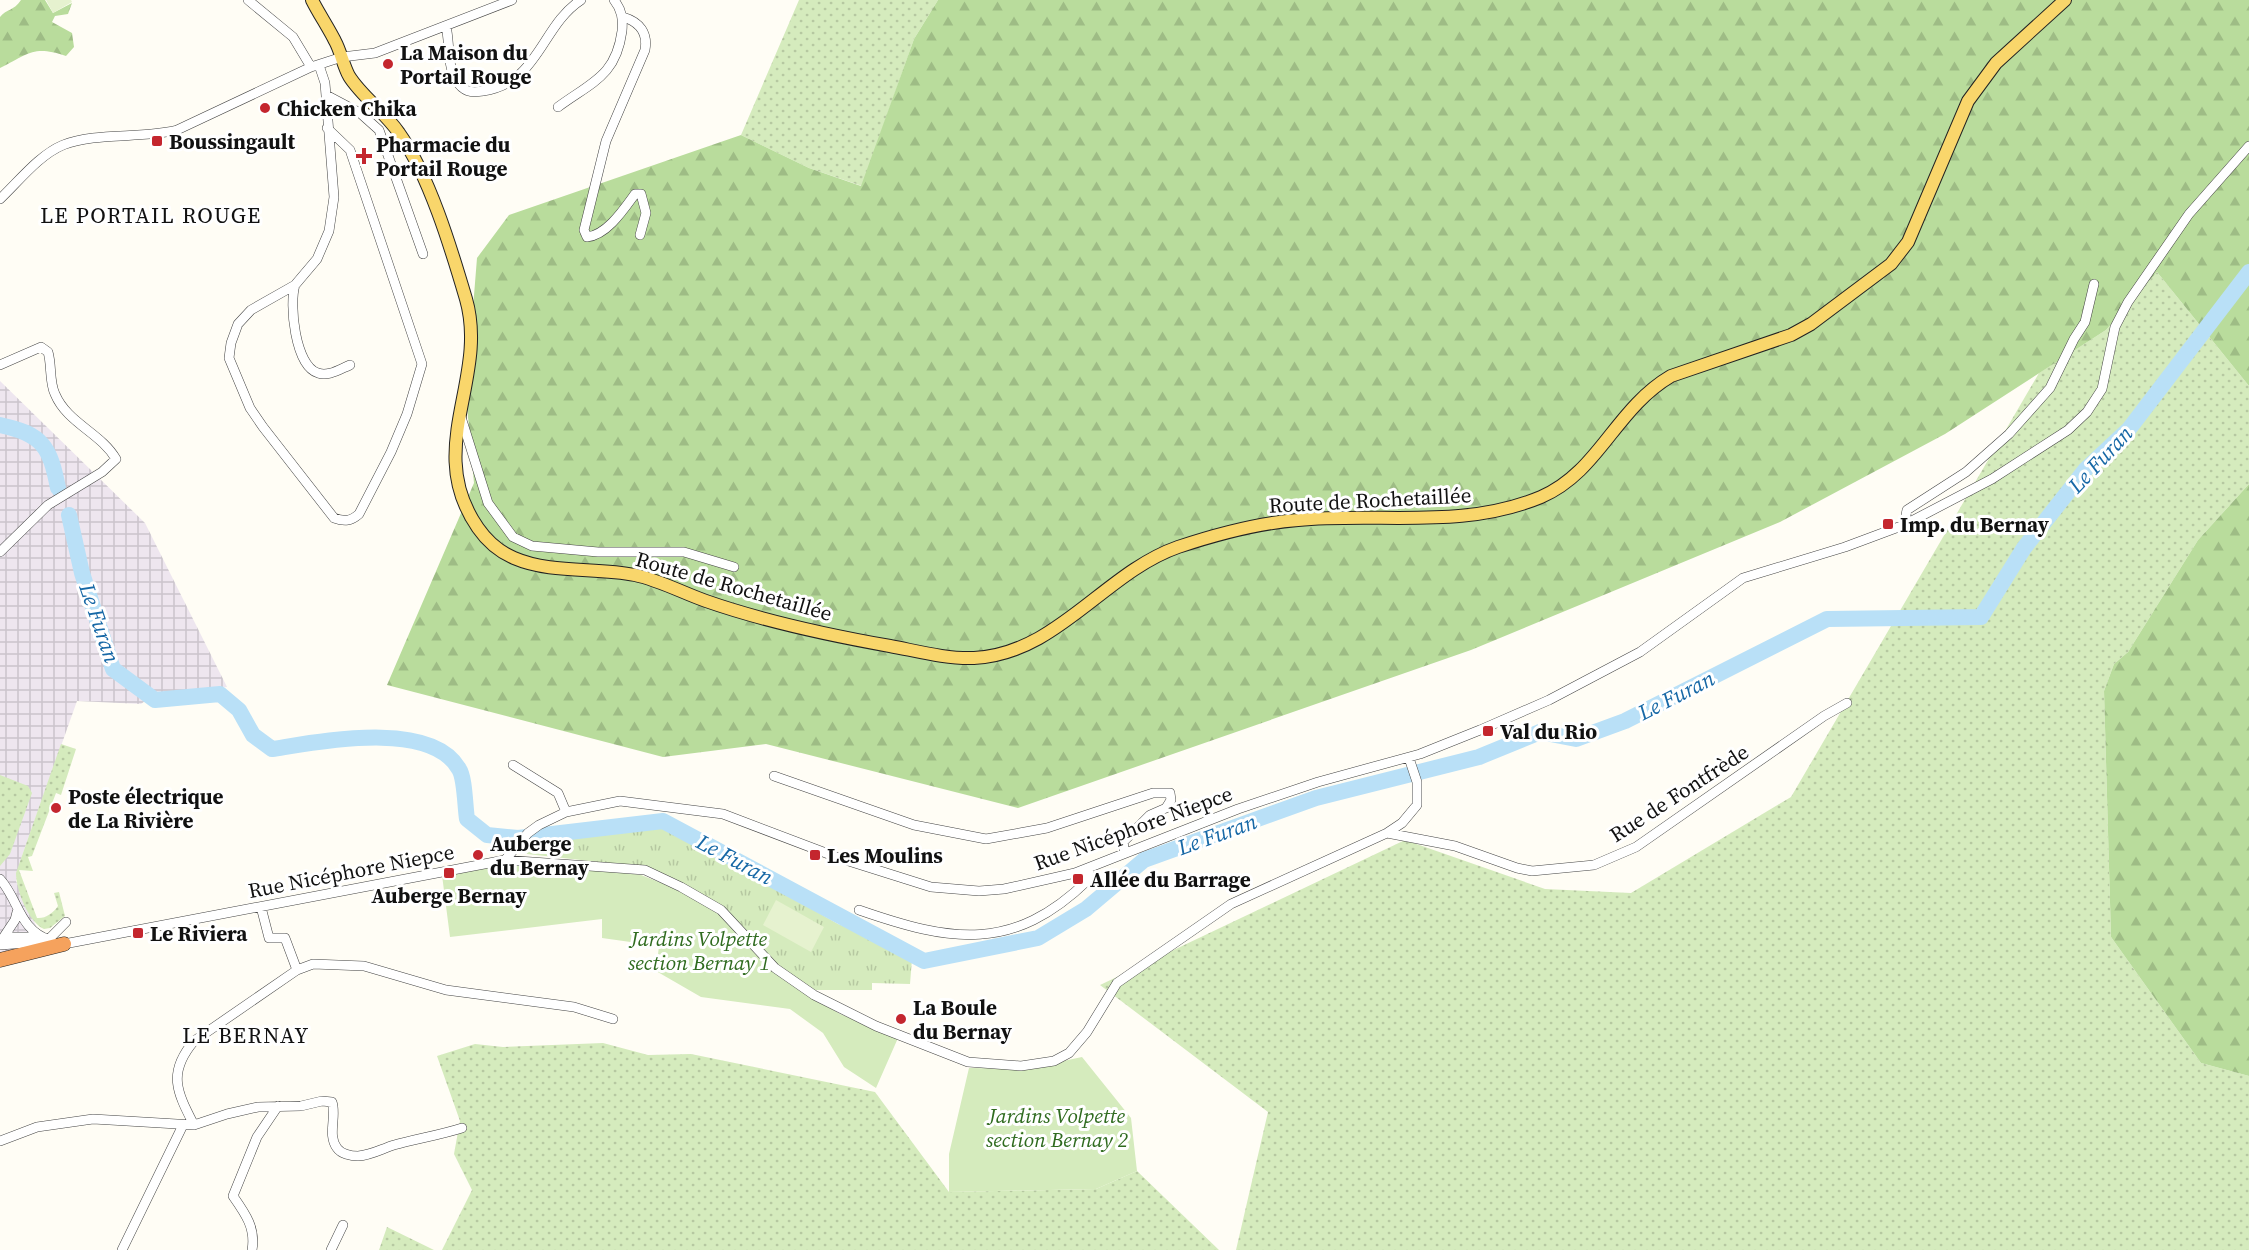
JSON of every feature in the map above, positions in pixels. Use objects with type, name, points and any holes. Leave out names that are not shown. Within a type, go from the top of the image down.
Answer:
[{"type":"highway","points":[[0,960],[64,944]]},
{"type":"main road","name":"Route de Rochetaillée","points":[[312,0],[342,57],[349,76],[386,116],[412,154],[426,186],[467,303],[472,334],[469,369],[459,412],[453,454],[466,504],[479,530],[492,544],[511,557],[531,564],[638,575],[709,602],[815,632],[938,655],[972,658],[1007,652],[1036,640],[1062,623],[1133,568],[1157,555],[1210,538],[1297,520],[1426,520],[1479,515],[1540,497],[1567,482],[1593,458],[1639,398],[1654,386],[1671,376],[1791,335],[1811,324],[1891,264],[1908,242],[1968,101],[1996,63],[2065,0]]},
{"type":"street","points":[[248,0],[293,37],[315,66],[326,95],[327,128],[334,197],[329,231],[317,259],[295,285],[251,310],[238,324],[229,358],[250,408],[334,518],[343,521],[352,520],[359,514],[391,452],[407,414],[422,364],[350,150],[327,128]]},
{"type":"street","points":[[0,199],[43,158],[63,145],[87,140],[158,135],[177,130],[315,66],[342,57],[375,53],[512,0]]},
{"type":"street","points":[[446,26],[451,69],[464,90],[472,93],[499,89],[519,75],[545,46],[556,22],[566,10],[581,0]]},
{"type":"street","points":[[558,107],[613,65],[619,52],[623,18],[614,0]]},
{"type":"street","points":[[623,18],[632,20],[642,29],[647,40],[645,50],[606,141],[584,230],[587,237],[596,236],[624,210],[635,194],[641,195],[646,213],[640,235]]},
{"type":"street","points":[[326,95],[360,113],[379,130],[423,254]]},
{"type":"street","name":"Rue Nicéphore Niepce","points":[[2,941],[64,944],[506,860],[528,833],[566,812],[620,801],[723,814],[931,887],[959,890],[1004,889],[1041,883],[1089,868],[1250,805],[1318,782],[1410,760],[1549,700],[1616,666],[1680,625],[1743,578],[1845,547],[1904,525],[1992,479],[2046,446],[2087,412],[2102,389],[2115,327],[2128,302],[2189,214],[2249,146]]},
{"type":"street","points":[[1904,525],[1906,510],[1966,472],[2009,434],[2050,388],[2085,322],[2094,284]]},
{"type":"street","points":[[295,285],[291,297],[295,332],[306,364],[316,373],[328,374],[350,366]]},
{"type":"street","points":[[0,365],[31,349],[41,347],[48,352],[53,391],[63,410],[111,450],[116,459],[81,486],[48,505],[0,552]]},
{"type":"street","points":[[459,412],[488,503],[513,537],[532,546],[598,552],[684,552],[734,567]]},
{"type":"street","name":"Rue de Fontfrède","points":[[1387,833],[1455,846],[1532,871],[1594,865],[1636,847],[1824,716],[1847,703]]},
{"type":"street","points":[[506,860],[645,870],[721,910],[775,968],[814,995],[876,1026],[968,1062],[1021,1066],[1054,1061],[1069,1053],[1087,1032],[1117,983],[1232,904],[1387,833],[1402,823],[1417,805],[1417,782],[1410,760]]},
{"type":"street","points":[[513,765],[558,793],[566,812]]},
{"type":"street","points":[[774,776],[914,825],[986,839],[1047,828],[1153,793],[1170,792],[1171,800],[1166,808],[1150,815],[1123,842],[1125,853]]},
{"type":"street","points":[[859,910],[944,934],[994,935],[1040,919],[1068,899],[1088,880],[1089,868]]},
{"type":"street","points":[[0,879],[11,893],[17,912],[34,932],[64,944]]},
{"type":"street","points":[[261,907],[269,938],[285,938],[297,970]]},
{"type":"street","points":[[2,941],[17,912]]},
{"type":"street","points":[[2,941],[46,938],[66,922]]},
{"type":"street","points":[[195,1125],[177,1088],[176,1077],[182,1056],[194,1041],[297,970],[313,964],[364,966],[446,990],[574,1006],[612,1019]]},
{"type":"street","points":[[0,1141],[37,1127],[93,1119],[195,1125],[227,1114],[278,1106],[301,1106],[322,1101],[332,1102],[332,1137],[336,1148],[343,1154],[355,1156],[374,1154],[387,1147],[462,1128]]},
{"type":"street","points":[[252,1250],[254,1242],[250,1219],[233,1196],[258,1137],[278,1106]]},
{"type":"street","points":[[122,1250],[183,1125]]},
{"type":"street","points":[[331,1250],[343,1225]]},
{"type":"shaded area","points":[[0,381],[145,523],[227,687],[153,695],[141,704],[77,701],[22,856],[16,881],[49,955],[0,965]]},
{"type":"green space","points":[[21,0],[45,0],[53,13],[72,3],[68,14],[55,16],[52,22],[72,33],[74,47],[66,56],[38,51],[0,68],[0,17]]},
{"type":"green space","points":[[46,0],[71,0],[72,2],[53,13]]},
{"type":"green space","points":[[799,0],[938,0],[914,39],[862,186],[809,168],[741,135]]},
{"type":"green space","points":[[938,0],[2249,0],[2249,386],[2157,272],[2106,330],[1945,434],[1780,522],[1471,650],[1018,808],[766,744],[663,757],[387,685],[474,483],[466,395],[477,258],[509,215],[741,135],[809,168],[861,186],[914,39]]},
{"type":"green space","points":[[2157,272],[2249,386],[2249,484],[2198,540],[2128,652],[2114,664],[2104,691],[2111,937],[2201,1063],[2249,1076],[2249,1250],[1236,1250],[1268,1112],[1100,985],[1405,840],[1545,889],[1631,893],[1791,797],[2039,373],[2106,330]]},
{"type":"green space","points":[[2249,484],[2249,1076],[2201,1063],[2111,937],[2104,691],[2114,664],[2128,652],[2198,540]]},
{"type":"green space","points":[[61,744],[76,749],[61,795],[56,793],[32,856],[28,857],[33,871],[19,870],[37,918],[46,916],[56,909],[58,906],[54,893],[59,892],[65,916],[50,928],[44,929],[33,920],[24,904],[18,888],[16,873]]},
{"type":"green space","points":[[0,775],[28,786],[32,793],[10,854],[0,866]]},
{"type":"green space","points":[[667,826],[838,924],[874,937],[912,959],[910,984],[872,983],[872,990],[811,990],[783,972],[717,903],[675,879],[644,867],[527,854],[524,847],[527,843],[631,828]]},
{"type":"green space","name":"Jardins Volpette section Bernay 1","points":[[505,863],[563,866],[641,875],[677,889],[720,914],[783,979],[840,1014],[898,1038],[876,1088],[844,1067],[823,1033],[790,1009],[701,997],[656,971],[659,946],[602,938],[602,919],[450,937],[442,875]]},
{"type":"green space","points":[[776,900],[824,927],[811,952],[763,925]]},
{"type":"green space","points":[[603,1043],[648,1055],[691,1054],[875,1092],[949,1192],[1096,1189],[1137,1171],[1219,1250],[442,1250],[472,1190],[454,1154],[460,1121],[437,1056],[475,1044],[503,1047]]},
{"type":"green space","name":"Jardins Volpette section Bernay 2","points":[[1082,1057],[1131,1118],[1137,1171],[1096,1189],[949,1192],[949,1154],[969,1068],[1026,1069]]},
{"type":"green space","points":[[387,1227],[434,1250],[379,1250]]},
{"type":"waterway","name":"Le Furan","points":[[69,515],[82,573],[113,669],[155,700],[220,694],[239,710],[253,735],[272,749],[344,739],[372,738],[400,739],[424,744],[445,753],[459,769],[464,786],[467,819],[487,835],[518,838],[663,821],[924,961],[1038,938],[1086,909],[1144,860],[1316,798],[1479,757],[1540,732],[1576,739],[1625,721],[1827,619],[1981,617],[2024,548],[2086,469],[2129,429],[2249,272]]},
{"type":"waterway","name":"Le Furan","points":[[0,425],[26,433],[42,444],[52,462],[58,488]]},
{"type":"place","name":"La Maison du Portail Rouge","points":[[388,64]]},
{"type":"place","name":"Chicken Chika","points":[[265,108]]},
{"type":"place","name":"Boussingault","points":[[157,141]]},
{"type":"place","name":"Pharmacie du Portail Rouge","points":[[364,156]]},
{"type":"place","name":"Imp. du Bernay","points":[[1888,524]]},
{"type":"place","name":"Val du Rio","points":[[1488,731]]},
{"type":"place","name":"Poste électrique de La Rivière","points":[[56,808]]},
{"type":"place","name":"Auberge du Bernay","points":[[478,855]]},
{"type":"place","name":"Les Moulins","points":[[815,855]]},
{"type":"place","name":"Auberge Bernay","points":[[449,873]]},
{"type":"place","name":"Allée du Barrage","points":[[1078,879]]},
{"type":"place","name":"Le Riviera","points":[[138,933]]},
{"type":"place","name":"La Boule du Bernay","points":[[901,1019]]},
{"type":"district","name":"LE PORTAIL ROUGE","points":[[151,215]]},
{"type":"district","name":"LE BERNAY","points":[[246,1035]]}]
